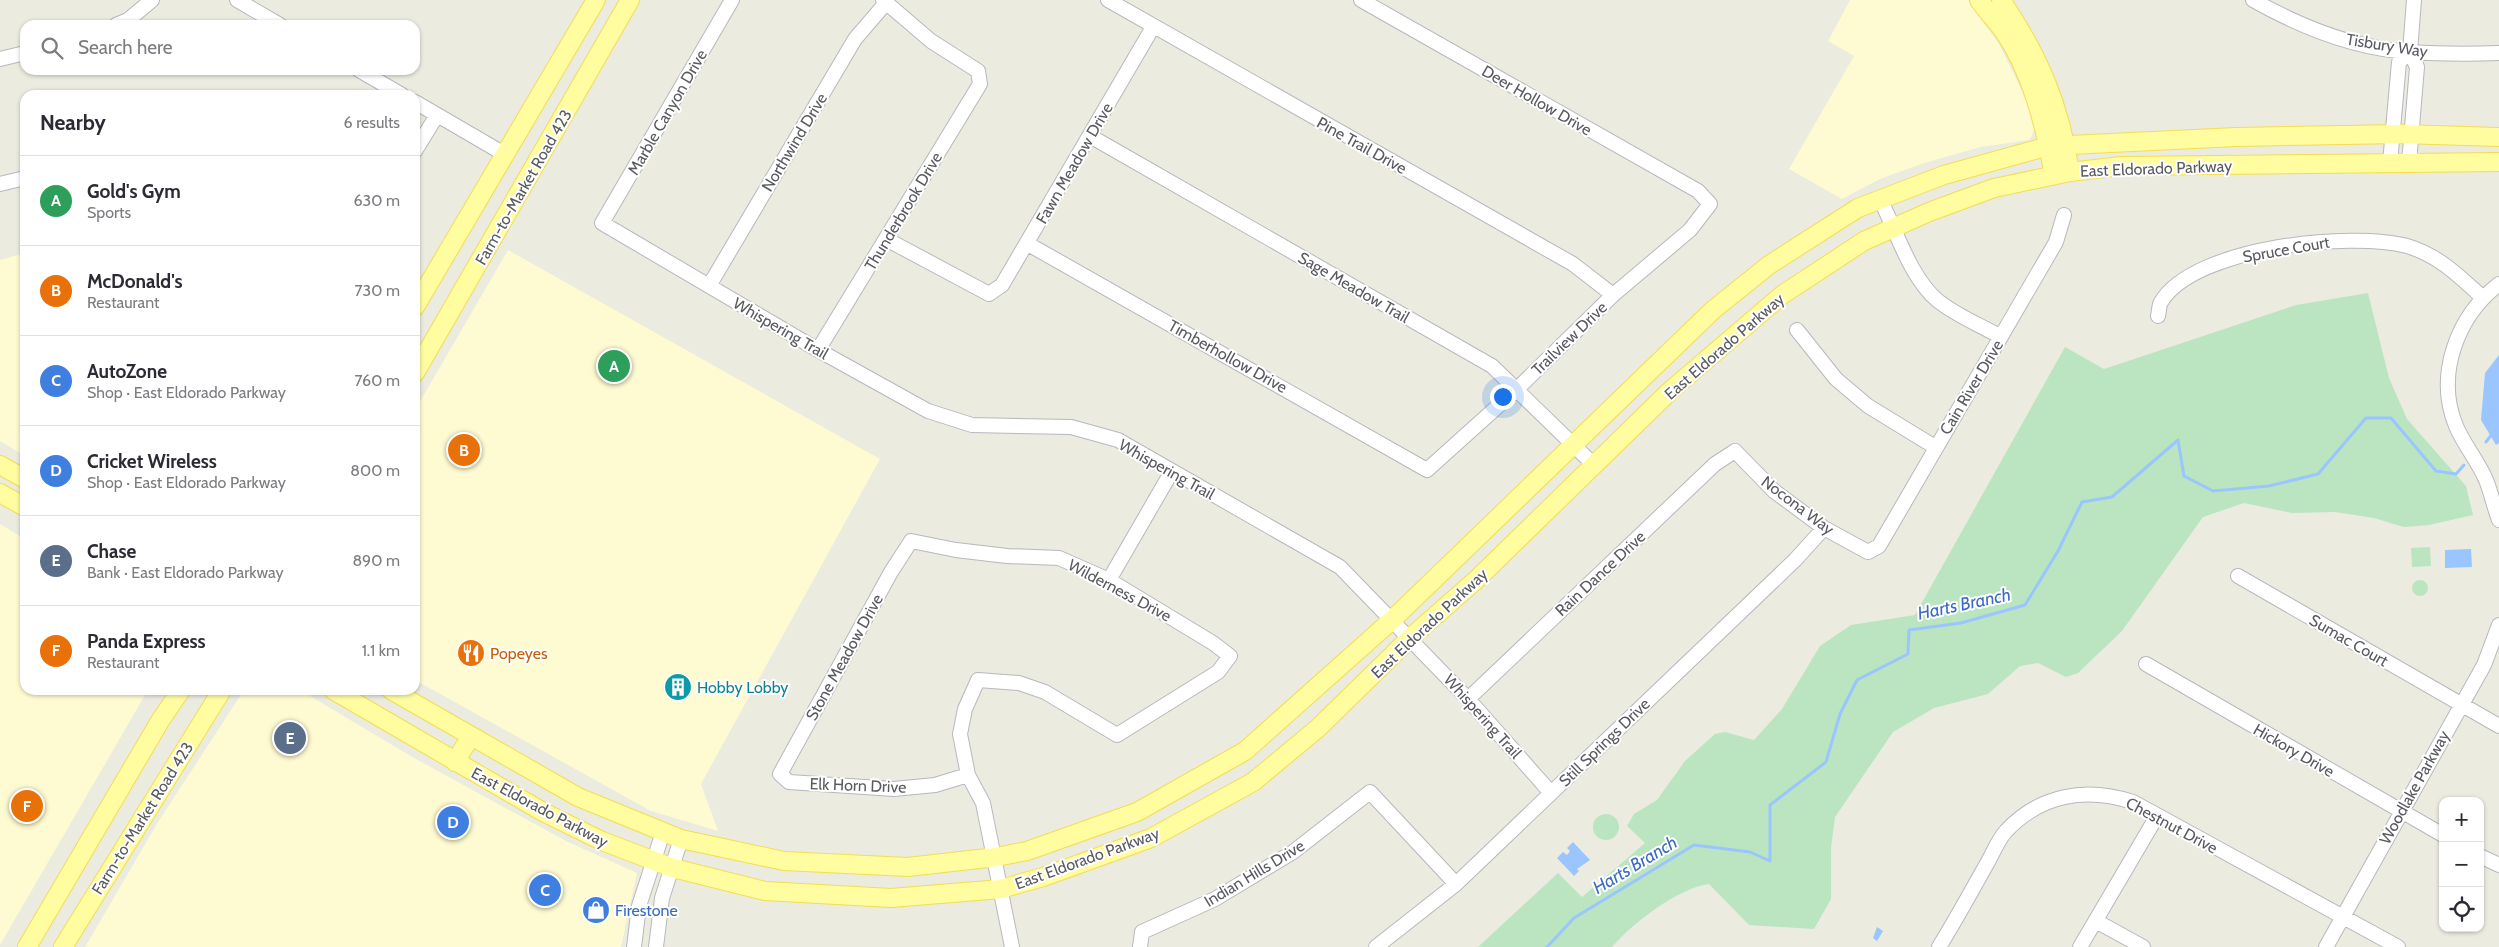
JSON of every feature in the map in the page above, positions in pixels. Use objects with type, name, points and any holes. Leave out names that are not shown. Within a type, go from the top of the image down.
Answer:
[{"type":"main road","name":"Farm-to-Market Road 423","points":[[420,300],[596,0]]},
{"type":"main road","name":"Farm-to-Market Road 423","points":[[420,364],[630,0]]},
{"type":"main road","points":[[1978,0],[2003,31],[2024,69],[2041,117],[2057,145]]},
{"type":"main road","points":[[2001,0],[2040,65],[2062,173]]},
{"type":"main road","points":[[568,48],[593,63]]},
{"type":"main road","name":"East Eldorado Parkway","points":[[400,695],[578,797],[681,839],[784,862],[908,867],[996,857],[1028,851],[1136,812],[1245,751],[1392,620],[1713,310],[1769,265],[1858,208],[1944,175],[2057,145],[2236,137],[2499,136]]},
{"type":"main road","points":[[2235,165],[2236,137]]},
{"type":"main road","name":"East Eldorado Parkway","points":[[341,695],[551,817],[602,842],[672,868],[765,890],[784,892],[891,898],[1001,889],[1151,838],[1253,782],[1318,728],[1410,638],[1476,580],[1672,390],[1782,295],[1864,241],[1994,188],[2062,173],[2121,166],[2499,162]]},
{"type":"main road","points":[[0,465],[20,476]]},
{"type":"main road","points":[[0,493],[20,504]]},
{"type":"main road","name":"Farm-to-Market Road 423","points":[[27,947],[155,729],[178,695]]},
{"type":"main road","name":"Farm-to-Market Road 423","points":[[63,947],[219,695]]},
{"type":"main road","points":[[455,762],[471,736]]},
{"type":"street","points":[[128,20],[152,0]]},
{"type":"street","points":[[237,0],[271,20]]},
{"type":"street","name":"Marble Canyon Drive","points":[[602,223],[732,0]]},
{"type":"street","name":"Pine Trail Drive","points":[[1108,0],[1573,264],[1613,295]]},
{"type":"street","name":"Deer Hollow Drive","points":[[1361,0],[1698,191],[1710,204]]},
{"type":"street","name":"Tisbury Way","points":[[2254,0],[2314,28],[2352,43],[2410,52],[2499,53]]},
{"type":"street","points":[[2409,163],[2417,67],[2410,52],[2414,0]]},
{"type":"street","name":"Thunderbrook Drive","points":[[818,350],[980,84],[978,71],[931,41],[884,2]]},
{"type":"street","name":"Northwind Drive","points":[[709,286],[855,39],[884,2]]},
{"type":"street","name":"Fawn Meadow Drive","points":[[886,239],[989,294],[1002,285],[1028,244],[1153,27]]},
{"type":"street","points":[[2390,163],[2399,62],[2410,52]]},
{"type":"street","points":[[0,59],[20,54]]},
{"type":"street","points":[[368,75],[393,90]]},
{"type":"street","points":[[420,105],[506,154]]},
{"type":"street","points":[[420,143],[437,115]]},
{"type":"street","name":"Sage Meadow Trail","points":[[1090,136],[1492,366],[1595,466]]},
{"type":"street","points":[[0,184],[20,179]]},
{"type":"street","points":[[1880,199],[1915,272],[1936,300],[2001,336]]},
{"type":"street","name":"Trailview Drive","points":[[1427,470],[1517,389],[1613,295],[1690,230],[1710,204]]},
{"type":"street","name":"Cain River Drive","points":[[1868,552],[1879,546],[2056,242],[2064,216]]},
{"type":"street","name":"Whispering Trail","points":[[602,223],[818,350],[928,411],[972,425],[1071,427],[1118,440],[1340,567],[1468,698],[1551,793]]},
{"type":"street","name":"Spruce Court","points":[[2158,316],[2160,302],[2176,284],[2204,270],[2268,249],[2336,240],[2406,246],[2426,253],[2448,266],[2482,297]]},
{"type":"street","name":"Timberhollow Drive","points":[[1028,244],[1427,470]]},
{"type":"street","points":[[2499,284],[2482,297],[2470,311],[2454,344],[2449,393],[2456,426],[2487,481],[2499,520]]},
{"type":"street","points":[[1797,330],[1836,379],[1868,406],[1935,447]]},
{"type":"street","name":"Nocona Way","points":[[1735,451],[1774,491],[1824,528],[1868,552]]},
{"type":"street","name":"Rain Dance Drive","points":[[1468,698],[1715,464],[1735,451]]},
{"type":"street","points":[[1108,580],[1172,471]]},
{"type":"street","name":"Still Springs Drive","points":[[1376,947],[1456,884],[1795,560],[1824,528]]},
{"type":"street","name":"Wilderness Drive","points":[[911,542],[1007,556],[1059,558],[1108,580],[1213,643],[1230,656],[1218,672],[1116,735],[1045,692],[1019,683],[978,680],[965,708],[960,734],[968,775]]},
{"type":"street","name":"Stone Meadow Drive","points":[[780,774],[891,572],[911,542]]},
{"type":"street","name":"Sumac Court","points":[[2238,576],[2499,726]]},
{"type":"street","name":"Woodlake Parkway","points":[[2326,947],[2460,704],[2484,665],[2499,625]]},
{"type":"street","name":"Hickory Drive","points":[[2146,664],[2439,833]]},
{"type":"street","name":"Elk Horn Drive","points":[[780,774],[789,782],[894,789],[935,785],[968,775]]},
{"type":"street","points":[[968,775],[983,804],[996,857],[1012,947]]},
{"type":"street","name":"Indian Hills Drive","points":[[1140,947],[1142,932],[1215,899],[1293,852],[1370,792],[1456,884]]},
{"type":"street","name":"Chestnut Drive","points":[[1939,947],[2005,832],[2028,813],[2058,798],[2088,793],[2110,795],[2133,802],[2398,947]]},
{"type":"street","points":[[2080,947],[2157,816]]},
{"type":"street","points":[[634,947],[640,906],[663,832]]},
{"type":"street","points":[[656,947],[662,898],[681,839]]},
{"type":"street","points":[[2484,858],[2499,865]]},
{"type":"street","points":[[2096,921],[2143,947]]},
{"type":"shaded area","points":[[1850,0],[1968,0],[1999,44],[2025,97],[2035,128],[2029,140],[1981,147],[1924,163],[1880,179],[1842,199],[1789,169],[1854,56],[1828,41]]},
{"type":"shaded area","points":[[508,250],[880,459],[701,784],[718,831],[651,811],[420,683],[420,401]]},
{"type":"shaded area","points":[[20,254],[20,453],[0,441],[0,260]]},
{"type":"shaded area","points":[[0,524],[20,536],[20,695],[145,695],[0,945]]},
{"type":"shaded area","points":[[241,695],[308,695],[414,758],[566,841],[637,873],[621,947],[85,947],[158,822]]},
{"type":"green space","points":[[2368,293],[2389,378],[2407,419],[2466,486],[2473,515],[2429,525],[2404,527],[2374,518],[2335,512],[2292,513],[2244,503],[2203,517],[2122,631],[2078,673],[2066,677],[2038,663],[2020,666],[1988,694],[1934,708],[1893,732],[1835,817],[1831,848],[1831,899],[1814,929],[1749,925],[1709,884],[1684,892],[1670,899],[1644,918],[1612,947],[1478,947],[1558,873],[1582,897],[1645,843],[1627,826],[1634,814],[1657,800],[1685,761],[1715,734],[1725,732],[1754,740],[1782,709],[1820,646],[1851,625],[1915,615],[2065,347],[2104,369],[2296,305]]},
{"type":"green space","points":[[2430,547],[2431,566],[2412,567],[2411,548]]},
{"type":"green space","points":[[2420,580],[2428,588],[2420,596],[2412,588]]},
{"type":"green space","points":[[1606,814],[1615,818],[1619,827],[1615,836],[1606,840],[1597,836],[1593,827],[1597,818]]},
{"type":"water","points":[[2499,355],[2499,443],[2496,445],[2481,420],[2485,373]]},
{"type":"water","points":[[2471,549],[2472,567],[2445,568],[2445,550]]},
{"type":"water","points":[[1573,842],[1590,860],[1577,869],[1579,871],[1574,876],[1557,858],[1563,852],[1567,855],[1570,851],[1567,848]]},
{"type":"water","points":[[1877,927],[1883,931],[1877,941],[1873,938]]},
{"type":"waterway","name":"Harts Branch","points":[[1547,947],[1574,918],[1694,845],[1750,852],[1770,861],[1770,805],[1826,762],[1840,714],[1857,680],[1908,654],[1909,630],[1961,623],[2025,605],[2058,551],[2082,502],[2112,497],[2178,440],[2184,476],[2213,491],[2269,486],[2318,474],[2366,418],[2391,418],[2436,471],[2456,474],[2464,465]]},
{"type":"waterway","name":"Harts Branch","points":[[2486,442],[2492,434]]},
{"type":"place","name":"Gold's Gym","points":[[614,366]]},
{"type":"place","name":"McDonald's","points":[[464,450]]},
{"type":"place","name":"Popeyes","points":[[471,653]]},
{"type":"place","name":"Hobby Lobby","points":[[678,687]]},
{"type":"place","name":"Chase","points":[[290,738]]},
{"type":"place","name":"Panda Express","points":[[27,806]]},
{"type":"place","name":"Cricket Wireless","points":[[453,822]]},
{"type":"place","name":"AutoZone","points":[[545,890]]},
{"type":"place","name":"Firestone","points":[[596,910]]}]
